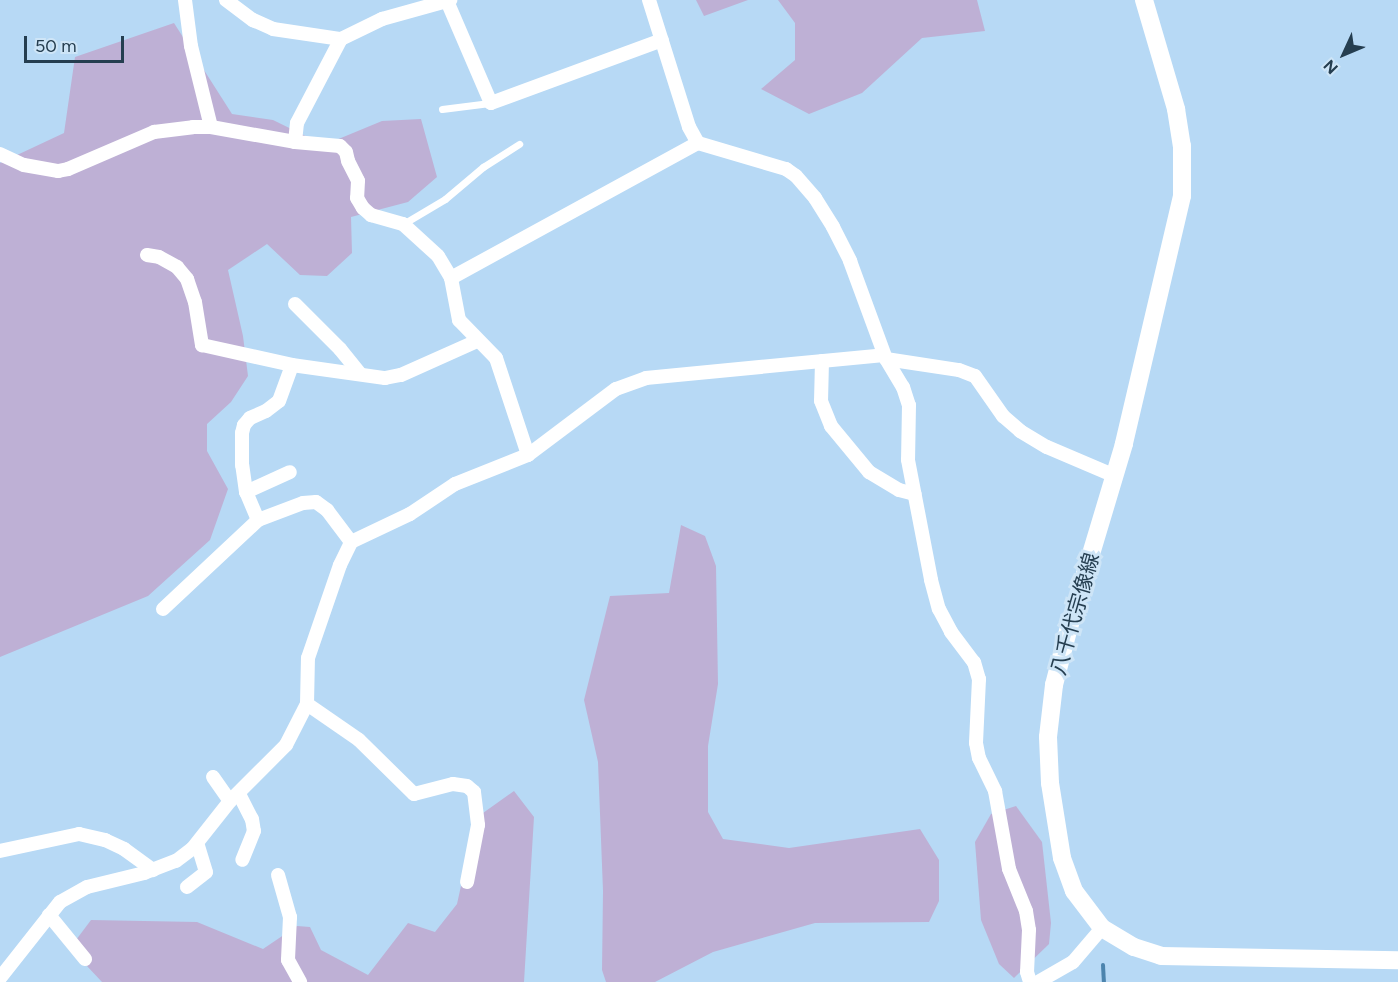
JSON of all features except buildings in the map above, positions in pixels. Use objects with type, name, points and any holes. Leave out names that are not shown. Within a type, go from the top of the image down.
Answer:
[{"type":"main road","name":"八千代宗像線","points":[[1144,0],[1176,109],[1182,146],[1183,179],[1177,224],[1115,476],[1069,627],[1054,685],[1048,737],[1050,783],[1062,858],[1074,891],[1102,928],[1134,947],[1161,956],[1398,960]]},
{"type":"street","points":[[185,0],[191,46],[211,127]]},
{"type":"street","points":[[226,0],[252,20],[273,29],[341,39],[382,19],[449,1],[491,103],[662,40]]},
{"type":"street","points":[[649,0],[689,127],[698,143]]},
{"type":"street","points":[[295,142],[297,123],[341,39]]},
{"type":"street","points":[[0,154],[24,165],[58,171],[68,169],[154,132],[172,128],[211,127],[344,148],[358,181],[357,198],[363,208],[371,215],[403,225],[438,256],[451,278],[459,320],[496,358],[528,455]]},
{"type":"street","points":[[451,278],[580,199],[698,143],[786,169],[796,176],[815,198],[833,226],[850,261],[885,357],[903,387],[909,405],[908,460],[939,609],[951,632],[974,662],[978,679],[976,743],[980,758],[995,791],[1009,869],[1026,911],[1029,930],[1027,972],[1030,982]]},
{"type":"street","points":[[147,255],[159,257],[177,267],[187,279],[195,302],[202,345],[292,365],[385,378],[401,375],[477,340]]},
{"type":"street","points":[[295,304],[340,349],[360,374]]},
{"type":"street","points":[[0,978],[60,902],[87,887],[153,870],[176,861],[197,843],[235,798],[286,745],[307,704],[308,658],[340,565],[351,543],[410,514],[455,484],[528,455],[616,389],[646,378],[885,357],[959,370],[975,376],[1003,416],[1020,431],[1047,447],[1115,476]]},
{"type":"street","points":[[822,361],[821,401],[831,426],[869,472],[899,490],[915,494]]},
{"type":"street","points":[[258,520],[246,492],[242,465],[244,425],[250,418],[266,411],[279,401],[292,365]]},
{"type":"street","points":[[246,492],[290,472]]},
{"type":"street","points":[[163,609],[258,520],[303,503],[316,502],[327,510],[351,543]]},
{"type":"street","points":[[307,704],[359,740],[414,794],[453,784],[467,786],[474,792],[478,825],[466,882]]},
{"type":"street","points":[[213,777],[235,798],[252,819],[254,831],[242,860]]},
{"type":"street","points":[[0,851],[79,834],[105,840],[124,849],[153,870]]},
{"type":"street","points":[[187,887],[206,872],[197,843]]},
{"type":"street","points":[[278,875],[290,917],[288,960],[300,982]]},
{"type":"street","points":[[49,915],[85,959]]},
{"type":"street","points":[[1038,982],[1073,962],[1102,928]]},
{"type":"lane","points":[[442,109],[491,103]]},
{"type":"lane","points":[[403,225],[445,199],[483,167],[519,144]]},
{"type":"shaded area","points":[[696,0],[748,0],[704,16]]},
{"type":"shaded area","points":[[778,0],[977,0],[985,31],[922,38],[862,93],[809,114],[761,89],[795,60],[795,23]]},
{"type":"shaded area","points":[[174,23],[232,114],[273,120],[324,145],[382,121],[421,119],[437,177],[408,202],[351,217],[352,253],[327,276],[300,275],[267,244],[228,270],[243,336],[248,376],[231,402],[207,424],[207,451],[228,489],[210,540],[148,596],[0,657],[0,163],[64,133],[75,57]]},
{"type":"shaded area","points":[[681,525],[705,536],[716,566],[718,684],[708,746],[708,812],[723,839],[789,848],[920,829],[939,860],[939,901],[929,922],[815,923],[713,952],[655,982],[606,982],[602,970],[603,891],[598,762],[584,700],[610,596],[669,593]]},
{"type":"shaded area","points":[[514,791],[534,817],[524,982],[102,982],[70,948],[91,920],[197,922],[263,949],[297,926],[310,927],[321,950],[368,975],[408,923],[435,932],[457,904],[476,818]]},
{"type":"shaded area","points":[[1016,806],[1042,842],[1051,923],[1049,944],[1014,978],[999,964],[981,920],[975,842],[991,814]]},
{"type":"waterway","points":[[1103,965],[1104,982]]}]
